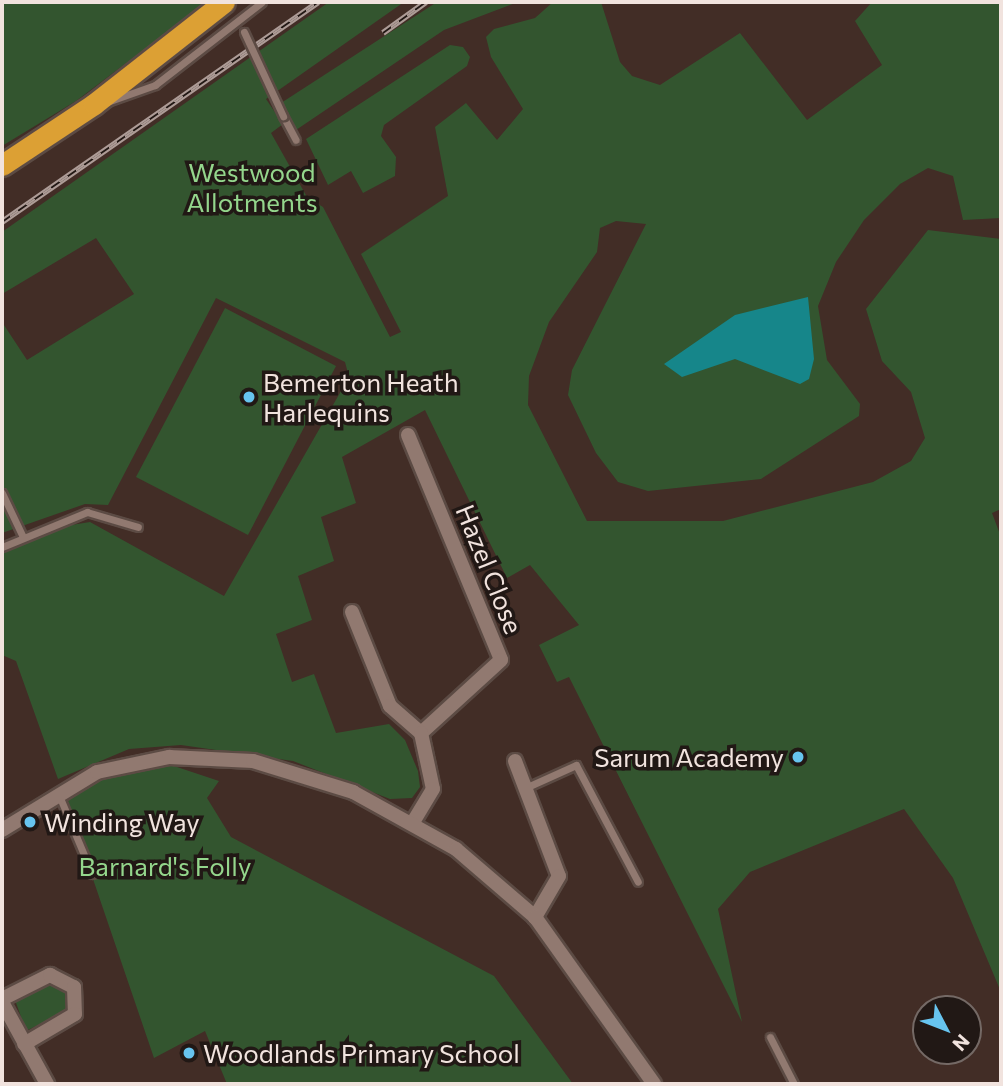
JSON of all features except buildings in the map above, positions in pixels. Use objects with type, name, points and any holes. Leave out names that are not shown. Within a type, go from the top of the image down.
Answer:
[{"type":"highway","points":[[2,165],[94,104],[224,2]]},
{"type":"street","name":"Hazel Close","points":[[408,435],[501,660],[421,733]]},
{"type":"street","points":[[352,612],[390,706],[421,733],[433,789],[414,821]]},
{"type":"street","points":[[2,830],[58,792],[119,765],[208,756],[301,774],[414,821],[486,872],[535,917],[654,1084]]},
{"type":"street","points":[[515,761],[559,876],[535,917]]},
{"type":"street","points":[[24,1044],[75,1014],[74,987],[50,975],[2,1001],[7,1025],[24,1044],[47,1084]]},
{"type":"lane","points":[[94,104],[130,99],[155,85],[262,2]]},
{"type":"lane","points":[[238,22],[296,140]]},
{"type":"lane","points":[[2,493],[22,535]]},
{"type":"lane","points":[[2,547],[22,535],[87,512],[138,527]]},
{"type":"lane","points":[[525,788],[576,765],[638,882]]},
{"type":"lane","points":[[58,792],[92,874]]},
{"type":"lane","points":[[770,1037],[794,1084]]},
{"type":"green space","points":[[2,2],[207,2],[76,101],[2,146]]},
{"type":"green space","name":"Westwood Allotments","points":[[329,2],[404,2],[266,99],[283,124],[271,133],[307,197],[323,207],[390,337],[401,332],[361,254],[448,196],[435,127],[466,103],[497,140],[523,109],[491,57],[486,37],[494,29],[535,18],[553,2],[601,2],[620,62],[632,76],[660,85],[740,33],[807,120],[882,65],[855,21],[872,2],[1001,2],[1001,218],[963,220],[953,176],[928,168],[900,184],[864,220],[836,262],[818,306],[827,360],[860,404],[859,416],[761,479],[648,491],[618,482],[596,453],[568,395],[572,370],[646,224],[616,221],[600,228],[597,252],[549,322],[529,376],[528,405],[587,521],[723,521],[873,482],[911,461],[925,438],[911,392],[882,361],[866,309],[928,230],[1001,239],[1001,509],[992,513],[1001,537],[1001,992],[953,878],[904,809],[750,872],[718,909],[742,1022],[569,677],[557,682],[539,645],[579,625],[530,565],[507,578],[425,410],[342,457],[356,503],[321,517],[334,561],[298,576],[312,620],[276,634],[292,682],[314,674],[336,733],[389,724],[405,740],[418,771],[420,787],[412,798],[390,799],[293,761],[181,745],[129,749],[58,779],[16,661],[2,655],[2,552],[59,527],[90,522],[224,596],[349,377],[345,362],[216,298],[108,505],[85,504],[2,533],[2,322],[27,360],[134,294],[96,238],[2,294],[2,232]]},
{"type":"green space","points":[[437,2],[518,2],[444,30],[296,130],[281,103]]},
{"type":"green space","points":[[450,45],[463,47],[470,57],[467,66],[384,125],[381,136],[396,157],[395,176],[363,193],[351,171],[328,185],[306,139]]},
{"type":"green space","name":"Bemerton Heath Harlequins","points":[[225,308],[336,366],[248,535],[136,477]]},
{"type":"green space","name":"Barnard's Folly","points":[[168,764],[219,781],[207,798],[231,837],[494,976],[573,1084],[227,1084],[205,1031],[154,1058],[65,797],[99,777]]},
{"type":"green space","points":[[50,981],[66,986],[72,1008],[26,1031],[15,1000]]},
{"type":"water","points":[[808,297],[814,359],[809,379],[800,384],[735,359],[682,377],[664,364],[735,315]]},
{"type":"railway","points":[[2,222],[318,2]]},
{"type":"railway","points":[[383,33],[426,2]]},
{"type":"place","name":"Bemerton Heath Harlequins","points":[[249,397]]},
{"type":"place","name":"Sarum Academy","points":[[798,757]]},
{"type":"place","name":"Winding Way","points":[[30,822]]},
{"type":"place","name":"Woodlands Primary School","points":[[189,1053]]}]
